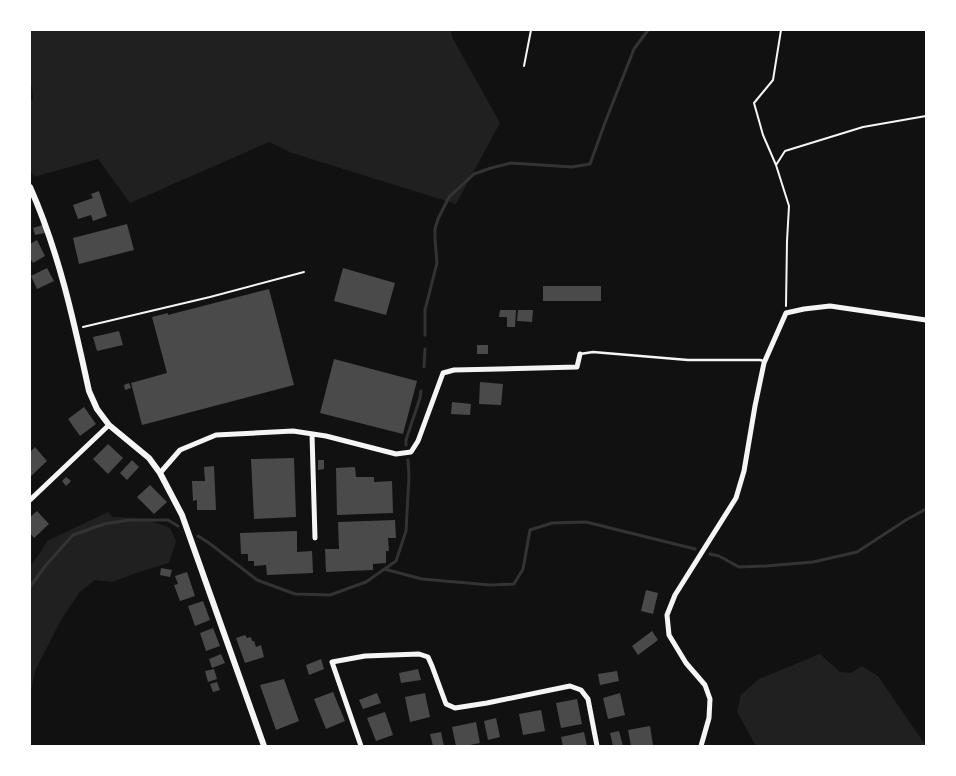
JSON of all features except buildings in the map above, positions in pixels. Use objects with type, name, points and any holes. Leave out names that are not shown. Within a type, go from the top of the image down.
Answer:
[{"type":"street","points":[[30,187],[43,216],[71,308],[89,391],[97,409],[109,425],[149,458],[160,473],[182,515],[264,746]]},
{"type":"street","points":[[701,746],[709,718],[710,699],[705,685],[686,663],[669,635],[667,615],[675,595],[736,498],[744,471],[764,361],[786,313],[830,306],[926,320]]},
{"type":"street","points":[[160,473],[180,450],[216,435],[293,431],[326,436],[396,454],[411,452],[418,441],[443,373],[454,370],[576,368],[580,354]]},
{"type":"street","points":[[30,500],[109,425]]},
{"type":"street","points":[[312,434],[316,538]]},
{"type":"street","points":[[361,746],[332,662],[365,656],[419,654],[428,657],[446,704],[455,708],[570,686],[581,690],[588,699],[597,746]]},
{"type":"lane","points":[[580,354],[593,352],[688,360],[764,361]]},
{"type":"path","points":[[524,66],[531,30]]},
{"type":"path","points":[[782,30],[773,80],[754,103],[763,135],[776,165],[789,206],[786,313]]},
{"type":"path","points":[[776,165],[785,151],[863,128],[926,116]]},
{"type":"path","points":[[76,330],[304,272]]},
{"type":"shaded area","points":[[30,30],[451,30],[452,37],[500,123],[456,204],[292,153],[269,142],[130,203],[98,159],[34,177],[30,169],[30,100],[33,99],[32,87],[30,85]]},
{"type":"shaded area","points":[[108,512],[113,517],[142,520],[170,528],[176,541],[169,563],[112,582],[95,580],[80,592],[61,620],[35,671],[30,696],[30,567],[47,541]]},
{"type":"shaded area","points":[[820,654],[840,672],[851,673],[862,666],[878,676],[926,746],[756,746],[737,712],[741,695],[759,679]]},
{"type":"waterway","points":[[425,335],[425,310],[437,263],[435,229],[449,197],[474,174],[511,163],[572,167],[590,164],[634,49],[648,30]]},
{"type":"waterway","points":[[424,367],[425,349]]},
{"type":"waterway","points":[[406,445],[421,391]]},
{"type":"waterway","points":[[198,536],[257,580],[295,594],[330,595],[366,582],[396,561],[406,531],[408,460]]},
{"type":"waterway","points":[[710,554],[719,556],[739,567],[813,562],[857,552],[926,509]]},
{"type":"waterway","points":[[30,587],[46,565],[73,535],[104,524],[129,520],[168,520],[178,526]]},
{"type":"waterway","points":[[384,569],[422,579],[490,585],[514,584],[523,569],[530,530],[552,523],[586,522],[695,549]]}]
